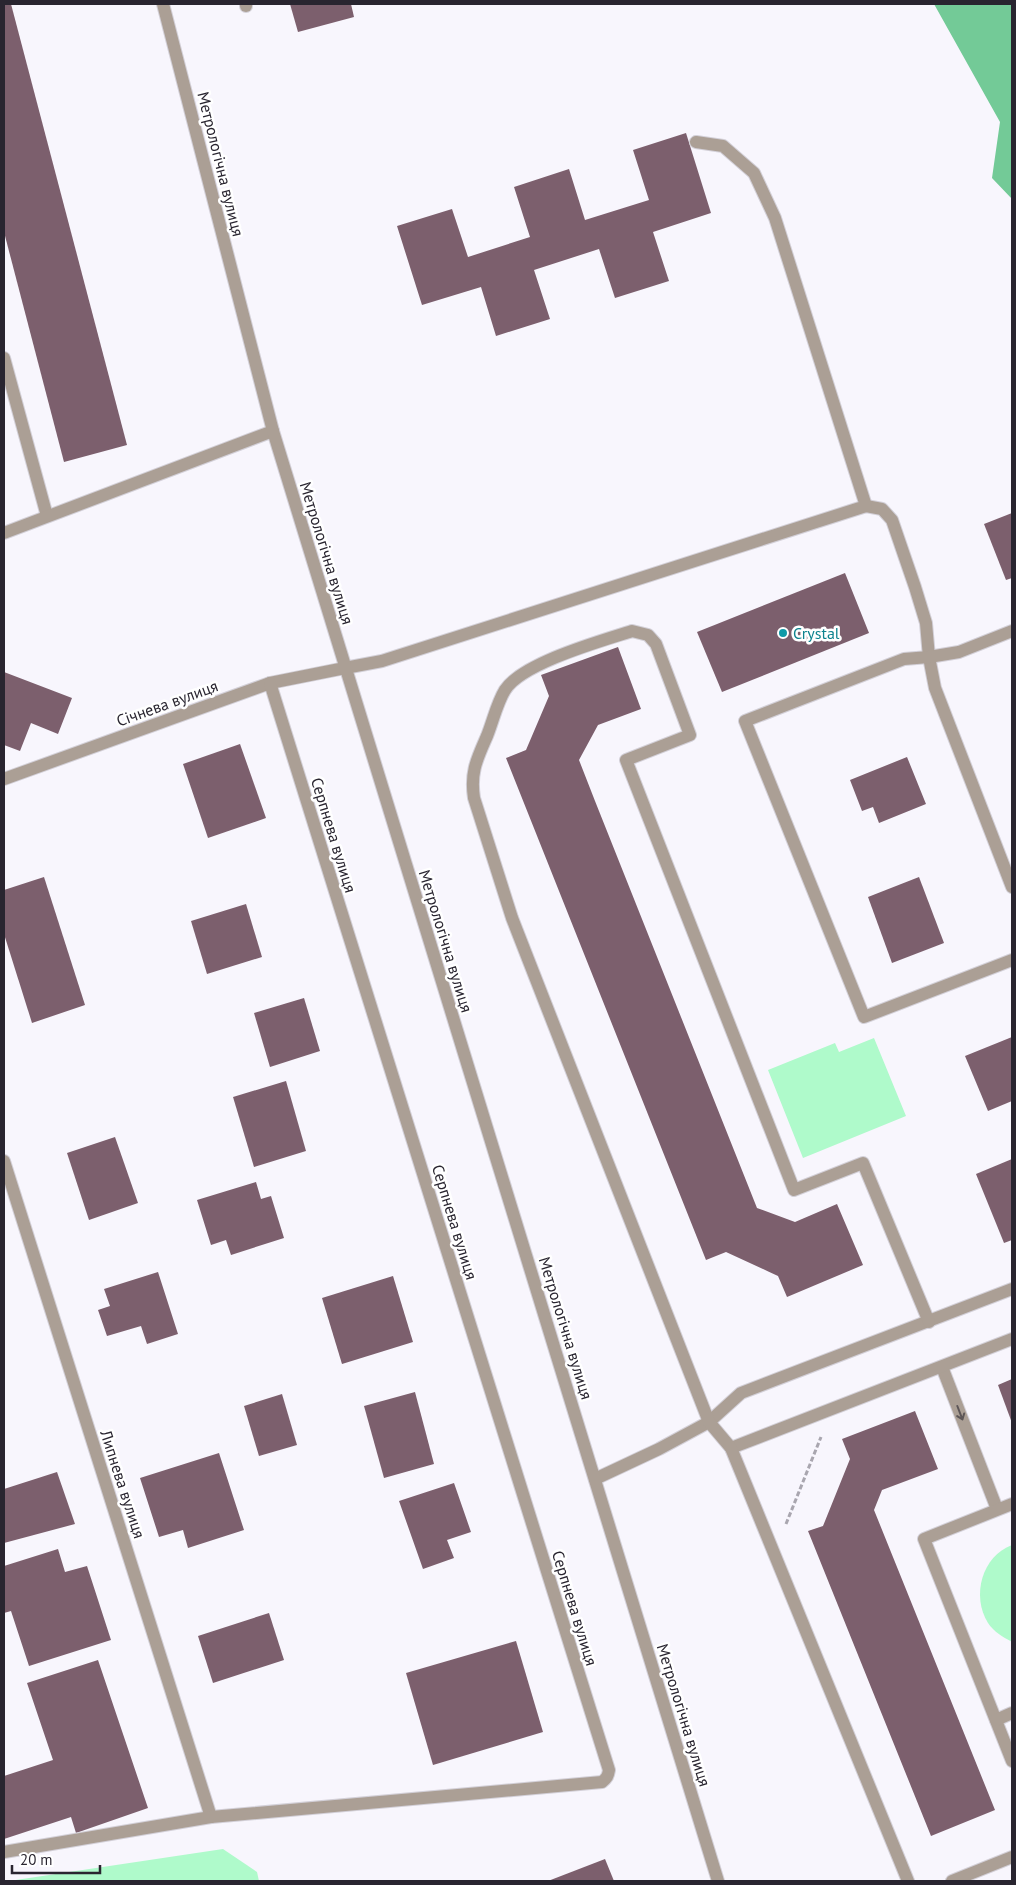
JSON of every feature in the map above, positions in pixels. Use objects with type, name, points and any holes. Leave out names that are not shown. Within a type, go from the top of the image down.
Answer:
[{"type":"street","name":"Метрологічна вулиця","points":[[163,4],[273,431],[718,1881]]},
{"type":"street","points":[[696,142],[723,146],[754,173],[775,218],[866,506],[882,509],[892,520],[926,623],[929,657],[935,688],[1012,887]]},
{"type":"street","points":[[4,358],[47,516]]},
{"type":"street","points":[[4,532],[273,431]]},
{"type":"street","name":"Січнева вулиця","points":[[4,779],[270,683],[382,661],[866,506]]},
{"type":"street","points":[[908,1881],[731,1448],[710,1422],[512,918],[474,798],[472,782],[475,764],[506,689],[518,676],[533,666],[632,631],[648,635],[656,644],[690,735],[626,760],[794,1190],[864,1163],[929,1322]]},
{"type":"street","points":[[1012,631],[959,652],[904,659],[745,721],[864,1017],[1012,960]]},
{"type":"street","name":"Серпнева вулиця","points":[[211,1817],[602,1782],[607,1778],[609,1770],[270,683]]},
{"type":"street","name":"Липнева вулиця","points":[[4,1161],[211,1817]]},
{"type":"street","points":[[595,1479],[659,1450],[710,1422],[741,1394],[1012,1289]]},
{"type":"street","points":[[731,1448],[1012,1340]]},
{"type":"street","points":[[942,1368],[997,1509]]},
{"type":"street","points":[[1012,1504],[924,1539],[1012,1761]]},
{"type":"street","points":[[996,1720],[1012,1713]]},
{"type":"street","points":[[4,1852],[211,1817]]},
{"type":"street","points":[[952,1881],[1012,1857]]},
{"type":"path","points":[[785,1528],[824,1430]]},
{"type":"green space","points":[[934,4],[1012,4],[1012,199],[992,178],[1000,122]]},
{"type":"green space","points":[[874,1038],[906,1116],[803,1158],[768,1070],[835,1043],[839,1052]]},
{"type":"green space","points":[[1012,1545],[1012,1642],[996,1632],[988,1623],[980,1601],[980,1589],[982,1578],[993,1558],[1002,1550]]},
{"type":"green space","points":[[223,1849],[257,1872],[259,1881],[9,1881]]},
{"type":"building","points":[[4,4],[11,4],[127,445],[64,462],[4,232]]},
{"type":"building","points":[[290,4],[351,4],[354,17],[298,32]]},
{"type":"building","points":[[686,133],[711,213],[653,232],[669,281],[615,298],[599,249],[534,270],[550,319],[496,336],[481,287],[422,305],[397,226],[452,209],[468,257],[530,237],[514,187],[569,169],[585,220],[649,200],[633,150]]},
{"type":"building","points":[[1012,513],[1012,578],[1006,580],[984,524]]},
{"type":"building","name":"Crystal","points":[[845,573],[869,633],[722,692],[697,632]]},
{"type":"building","points":[[618,647],[641,709],[598,725],[579,760],[595,801],[757,1208],[795,1222],[837,1204],[863,1265],[787,1297],[778,1276],[726,1252],[706,1260],[506,758],[526,750],[549,696],[541,675]]},
{"type":"building","points":[[4,672],[72,698],[58,734],[31,723],[20,751],[4,745]]},
{"type":"building","points":[[240,744],[266,818],[208,838],[183,764]]},
{"type":"building","points":[[907,757],[926,804],[879,823],[873,807],[862,811],[850,780]]},
{"type":"building","points":[[44,877],[85,1005],[32,1023],[4,934],[4,890]]},
{"type":"building","points":[[919,877],[944,943],[892,963],[868,897]]},
{"type":"building","points":[[246,904],[262,957],[207,974],[191,921]]},
{"type":"building","points":[[304,998],[320,1051],[270,1067],[254,1013]]},
{"type":"building","points":[[1012,1037],[1012,1101],[988,1111],[965,1056]]},
{"type":"building","points":[[286,1081],[306,1151],[254,1167],[233,1097]]},
{"type":"building","points":[[115,1137],[138,1203],[89,1220],[67,1153]]},
{"type":"building","points":[[1012,1159],[1012,1240],[1004,1243],[976,1174]]},
{"type":"building","points":[[256,1182],[261,1199],[271,1196],[284,1238],[231,1255],[226,1240],[211,1245],[197,1200]]},
{"type":"building","points":[[158,1272],[178,1334],[147,1344],[141,1326],[107,1336],[98,1310],[110,1306],[104,1289]]},
{"type":"building","points":[[393,1276],[413,1342],[342,1364],[322,1298]]},
{"type":"building","points":[[1012,1379],[1012,1423],[998,1385]]},
{"type":"building","points":[[415,1392],[434,1464],[384,1478],[364,1406]]},
{"type":"building","points":[[282,1394],[297,1445],[259,1456],[244,1406]]},
{"type":"building","points":[[915,1411],[938,1469],[882,1490],[874,1510],[995,1810],[931,1836],[808,1531],[823,1526],[850,1459],[842,1439]]},
{"type":"building","points":[[219,1453],[244,1530],[188,1548],[183,1530],[159,1537],[140,1478]]},
{"type":"building","points":[[57,1472],[75,1524],[4,1543],[4,1489]]},
{"type":"building","points":[[454,1483],[471,1532],[447,1540],[454,1558],[423,1569],[399,1501]]},
{"type":"building","points":[[58,1549],[65,1572],[87,1566],[111,1640],[29,1666],[11,1611],[4,1613],[4,1566]]},
{"type":"building","points":[[269,1613],[284,1660],[213,1683],[198,1636]]},
{"type":"building","points":[[516,1641],[543,1732],[433,1765],[406,1673]]},
{"type":"building","points":[[98,1660],[148,1808],[76,1833],[71,1817],[4,1839],[4,1776],[53,1760],[27,1683]]},
{"type":"building","points":[[605,1859],[614,1881],[548,1881]]},
{"type":"place","name":"Crystal","points":[[783,633]]}]
